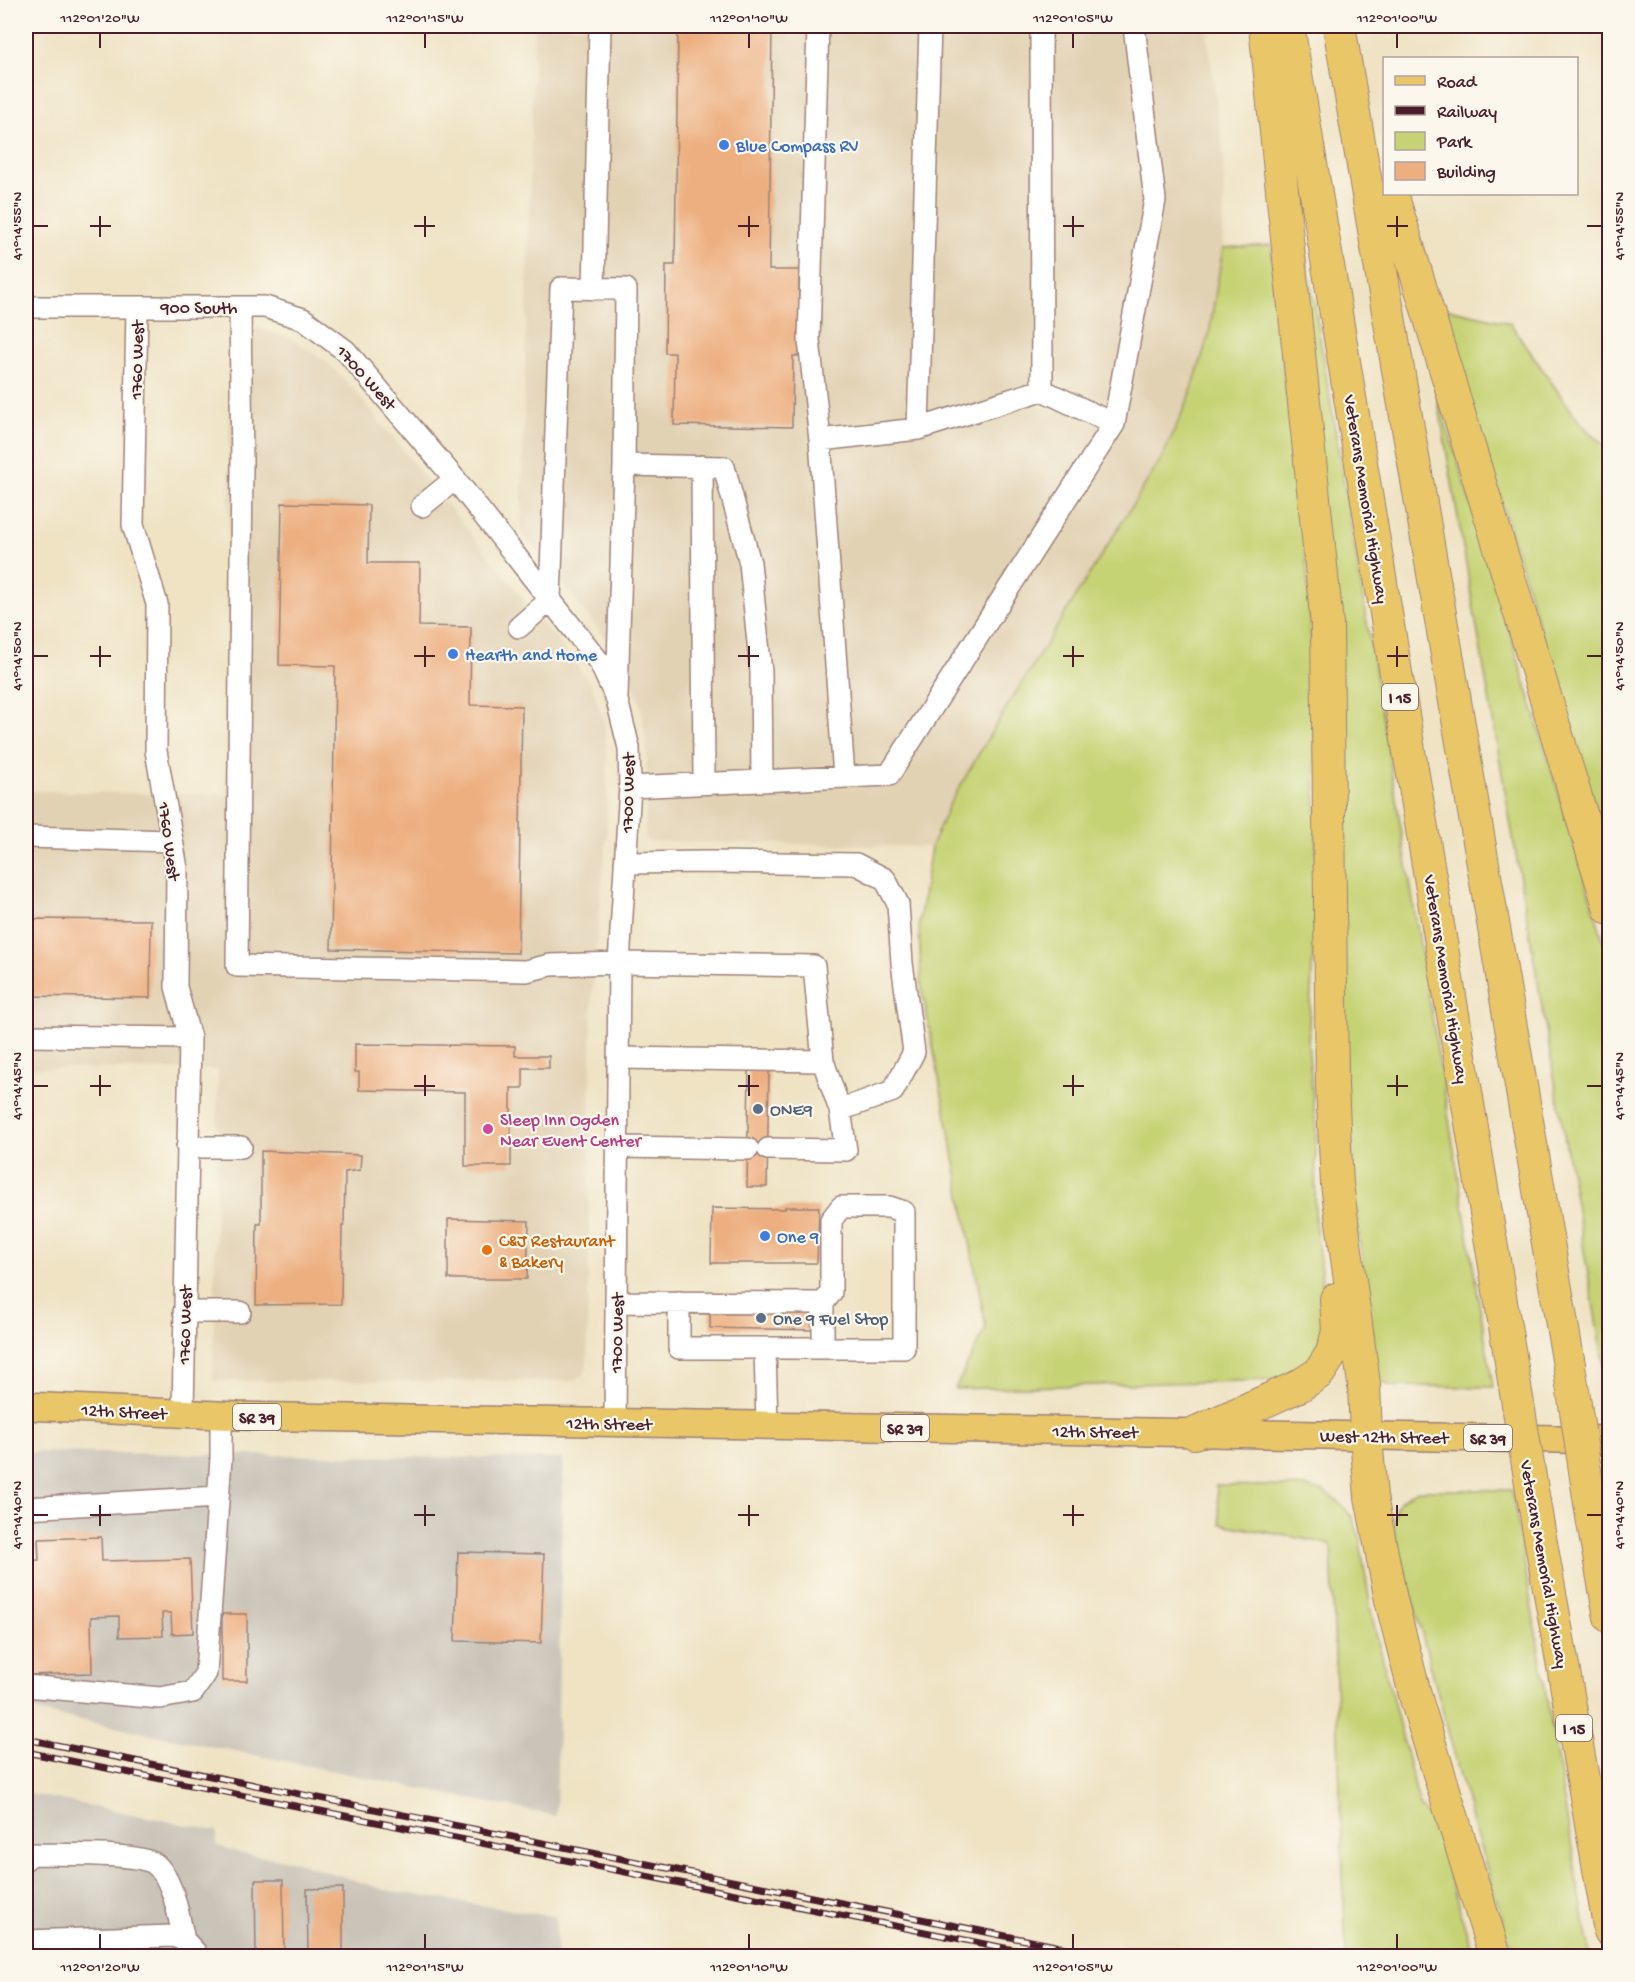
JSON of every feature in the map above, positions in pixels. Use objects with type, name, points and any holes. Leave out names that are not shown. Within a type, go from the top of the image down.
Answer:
[{"type":"highway","points":[[1265,26],[1327,624],[1332,1086],[1337,1184],[1365,1384],[1371,1497],[1391,1600],[1418,1702],[1495,1956]]},
{"type":"highway","name":"Veterans Memorial Highway","points":[[1288,26],[1538,1526],[1610,1931]]},
{"type":"highway","points":[[1340,26],[1383,164]]},
{"type":"highway","points":[[1340,26],[1610,1617]]},
{"type":"highway","points":[[1392,195],[1610,909]]},
{"type":"highway","points":[[1194,1433],[1299,1386],[1319,1373],[1332,1353],[1338,1332],[1331,1244],[1337,1184]]},
{"type":"main road","name":"12th Street","points":[[26,1406],[221,1416],[1194,1433]]},
{"type":"main road","name":"West 12th Street","points":[[1194,1433],[1610,1440]]},
{"type":"street","points":[[594,289],[600,26]]},
{"type":"street","points":[[818,26],[809,340],[820,440],[844,777]]},
{"type":"street","points":[[918,429],[930,26]]},
{"type":"street","points":[[1041,26],[1042,390]]},
{"type":"street","points":[[630,787],[889,775],[1114,424],[1155,200],[1134,26]]},
{"type":"street","points":[[519,627],[550,600],[561,288],[626,289],[624,465],[617,700]]},
{"type":"street","name":"900 South","points":[[26,307],[266,307]]},
{"type":"street","name":"1760 West","points":[[136,307],[133,525],[157,604],[156,752],[177,868],[176,987],[190,1038],[183,1414]]},
{"type":"street","points":[[240,307],[242,477],[237,966],[526,971],[550,965],[619,963],[814,966],[823,1060],[840,1110],[846,1150],[618,1148]]},
{"type":"street","name":"1700 West","points":[[266,307],[303,319],[346,351],[455,479],[600,663],[617,700],[629,748],[630,787],[619,963],[615,1423]]},
{"type":"street","points":[[820,440],[918,429],[1042,390],[1114,424]]},
{"type":"street","points":[[624,465],[724,466],[750,563],[761,672],[762,781]]},
{"type":"street","points":[[702,466],[704,783]]},
{"type":"street","points":[[422,506],[455,479]]},
{"type":"street","points":[[26,837],[172,841]]},
{"type":"street","points":[[626,863],[856,864],[885,879],[898,904],[902,963],[914,1053],[893,1092],[840,1110]]},
{"type":"street","points":[[26,1036],[190,1038]]},
{"type":"street","points":[[618,1058],[823,1060]]},
{"type":"street","points":[[188,1147],[241,1147]]},
{"type":"street","points":[[679,1302],[679,1348],[765,1348],[823,1348],[904,1348],[904,1212],[889,1207],[842,1207],[831,1220],[831,1293],[823,1303],[823,1348]]},
{"type":"street","points":[[617,1302],[823,1303]]},
{"type":"street","points":[[184,1312],[240,1312]]},
{"type":"street","points":[[765,1348],[766,1426]]},
{"type":"street","points":[[26,1686],[160,1698],[193,1692],[206,1673],[221,1416]]},
{"type":"street","points":[[26,1508],[218,1497]]},
{"type":"street","points":[[26,1859],[31,1854],[138,1857],[155,1864],[172,1889],[190,1948]]},
{"type":"street","points":[[26,1941],[173,1936],[190,1948]]},
{"type":"shaded area","name":"Blue Compass RV","points":[[534,26],[1206,26],[1224,158],[1223,248],[1209,334],[1190,395],[1163,456],[994,728],[949,805],[931,847],[645,841],[647,749],[641,708],[631,676],[615,650],[521,532]]},
{"type":"shaded area","points":[[230,326],[261,329],[292,339],[326,361],[355,391],[568,654],[591,685],[604,720],[607,752],[607,830],[592,991],[587,1366],[583,1375],[573,1381],[213,1381],[218,1070],[26,1068],[26,791],[226,795]]},
{"type":"shaded area","points":[[26,1452],[563,1459],[556,1816],[26,1709]]},
{"type":"shaded area","points":[[26,1793],[217,1831],[217,1846],[243,1854],[290,1860],[385,1890],[556,1917],[556,1956],[26,1956]]},
{"type":"green space","points":[[1294,180],[1493,1387],[1393,1386],[1386,1384],[1377,1374],[1351,1175]]},
{"type":"green space","points":[[1271,245],[1282,362],[1301,502],[1310,609],[1317,881],[1308,1044],[1316,1131],[1315,1221],[1327,1323],[1312,1362],[1276,1380],[955,1389],[986,1327],[921,984],[919,923],[931,847],[949,805],[994,728],[1163,456],[1190,395],[1209,334],[1223,248]]},
{"type":"green space","points":[[1444,308],[1510,323],[1580,423],[1609,450],[1609,853],[1460,368]]},
{"type":"green space","points":[[1436,390],[1609,959],[1609,1390],[1608,1390]]},
{"type":"green space","points":[[1216,1485],[1306,1487],[1322,1491],[1338,1501],[1352,1517],[1359,1535],[1372,1617],[1420,1807],[1433,1822],[1474,1956],[1346,1956],[1331,1544],[1221,1524]]},
{"type":"green space","points":[[1418,1490],[1512,1490],[1590,1956],[1514,1956],[1475,1831],[1394,1530],[1394,1515],[1398,1505],[1405,1497]]},
{"type":"building","name":"Blue Compass RV","points":[[678,26],[772,26],[769,270],[799,270],[799,356],[793,356],[792,427],[674,425],[675,353],[665,353],[666,265],[675,265]]},
{"type":"building","points":[[282,503],[369,505],[368,563],[420,563],[419,626],[471,627],[470,705],[522,706],[518,953],[331,949],[335,666],[279,665]]},
{"type":"building","points":[[26,919],[151,920],[150,998],[26,996]]},
{"type":"building","name":"Sleep Inn Ogden Near Event Center","points":[[355,1044],[515,1046],[515,1056],[549,1056],[549,1068],[523,1068],[523,1088],[511,1088],[511,1166],[465,1166],[465,1092],[359,1090],[359,1072],[355,1072]]},
{"type":"building","name":"ONE9","points":[[749,1070],[769,1070],[767,1187],[747,1187]]},
{"type":"building","points":[[261,1151],[361,1155],[360,1170],[345,1172],[341,1304],[256,1305],[257,1224],[261,1224]]},
{"type":"building","name":"One 9","points":[[785,1207],[819,1207],[817,1263],[711,1263],[712,1208],[785,1209]]},
{"type":"building","points":[[448,1219],[529,1221],[527,1279],[448,1279]]},
{"type":"building","name":"One 9 Fuel Stop","points":[[710,1306],[813,1308],[813,1330],[710,1328]]},
{"type":"building","points":[[101,1537],[102,1561],[190,1559],[193,1633],[172,1634],[171,1613],[162,1613],[163,1636],[119,1637],[119,1616],[91,1617],[92,1673],[26,1675],[26,1561],[39,1560],[38,1539]]},
{"type":"building","points":[[458,1552],[544,1554],[541,1643],[455,1641]]},
{"type":"building","points":[[222,1614],[247,1614],[247,1681],[222,1681]]},
{"type":"building","points":[[255,1880],[283,1880],[284,1956],[256,1956]]},
{"type":"building","points":[[343,1888],[343,1956],[308,1956],[307,1889]]},
{"type":"railway","points":[[26,1739],[1105,1956]]},
{"type":"railway","points":[[26,1752],[1045,1956]]},
{"type":"place","name":"Blue Compass RV","points":[[724,145]]},
{"type":"place","name":"Hearth and Home","points":[[453,654]]},
{"type":"place","name":"ONE9","points":[[758,1109]]},
{"type":"place","name":"Sleep Inn Ogden Near Event Center","points":[[488,1129]]},
{"type":"place","name":"One 9","points":[[765,1236]]},
{"type":"place","name":"C&J Restaurant & Bakery","points":[[487,1250]]},
{"type":"place","name":"One 9 Fuel Stop","points":[[761,1318]]}]
